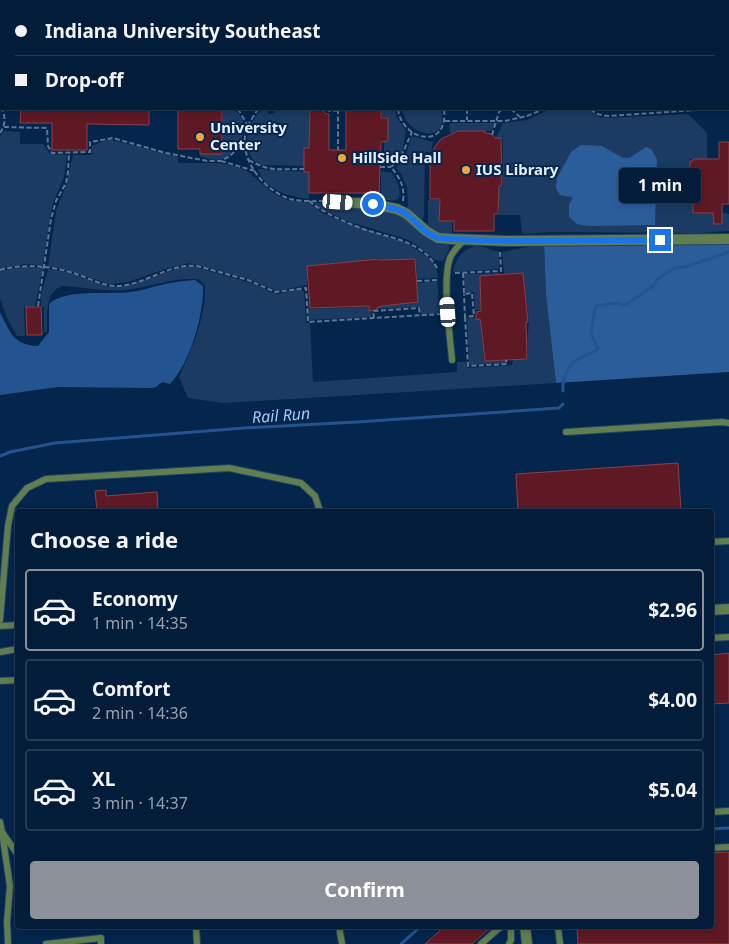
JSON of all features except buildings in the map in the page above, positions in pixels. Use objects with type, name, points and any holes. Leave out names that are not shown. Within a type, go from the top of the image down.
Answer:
[{"type":"street","points":[[338,202],[373,204],[399,210],[407,214],[426,232],[438,238],[500,241],[729,239]]},
{"type":"street","points":[[714,610],[729,609]]},
{"type":"street","points":[[526,929],[526,944]]},
{"type":"lane","points":[[452,360],[446,278],[454,250],[464,240]]},
{"type":"lane","points":[[566,432],[729,423]]},
{"type":"lane","points":[[0,620],[8,526],[12,506],[27,488],[46,479],[229,468],[300,483],[315,496],[319,509]]},
{"type":"lane","points":[[714,542],[729,541]]},
{"type":"lane","points":[[0,626],[15,625]]},
{"type":"lane","points":[[714,638],[729,636]]},
{"type":"lane","points":[[0,652],[15,650]]},
{"type":"lane","points":[[0,682],[15,680]]},
{"type":"lane","points":[[714,812],[729,811]]},
{"type":"lane","points":[[0,822],[10,886],[7,922],[8,944]]},
{"type":"lane","points":[[2,832],[15,852]]},
{"type":"lane","points":[[714,848],[729,847]]},
{"type":"lane","points":[[196,929],[197,944]]},
{"type":"lane","points":[[340,929],[342,944]]},
{"type":"lane","points":[[481,944],[499,929]]},
{"type":"lane","points":[[509,944],[511,929]]},
{"type":"lane","points":[[558,929],[560,944]]},
{"type":"lane","points":[[46,944],[100,938],[101,944]]},
{"type":"path","points":[[0,133],[4,127],[2,110]]},
{"type":"path","points":[[239,110],[248,126]]},
{"type":"path","points":[[257,110],[248,126],[246,140],[249,160],[262,181],[275,191],[290,198],[338,202]]},
{"type":"path","points":[[330,110],[346,110]]},
{"type":"path","points":[[338,110],[338,150]]},
{"type":"path","points":[[398,110],[404,124],[412,132],[427,137],[441,132],[445,121],[444,110]]},
{"type":"path","points":[[467,110],[467,120]]},
{"type":"path","points":[[492,135],[501,110]]},
{"type":"path","points":[[512,110],[521,118]]},
{"type":"path","points":[[445,121],[498,121],[521,118],[541,110]]},
{"type":"path","points":[[592,110],[600,115],[609,116],[696,110]]},
{"type":"path","points":[[4,127],[47,128],[49,150],[52,153],[90,152],[90,142],[113,138],[166,153],[207,161],[221,161],[255,171]]},
{"type":"path","points":[[380,167],[391,167],[400,159],[412,132]]},
{"type":"path","points":[[221,161],[230,156],[246,140]]},
{"type":"path","points":[[38,306],[52,219],[56,200],[66,183],[69,153]]},
{"type":"path","points":[[249,160],[260,167],[268,169],[304,169]]},
{"type":"path","points":[[391,167],[402,184],[404,192],[404,199],[399,210]]},
{"type":"path","points":[[309,201],[332,216],[375,232],[398,238],[415,246],[429,256],[438,269],[439,280],[417,281]]},
{"type":"path","points":[[453,274],[501,271],[500,241]]},
{"type":"path","points":[[0,270],[26,266],[45,267],[72,272],[109,286],[117,286],[167,270],[190,265],[248,280],[275,292],[306,288],[308,322],[441,314]]},
{"type":"path","points":[[463,273],[468,366],[506,364],[506,360]]},
{"type":"path","points":[[464,294],[472,293],[474,316],[465,316]]},
{"type":"path","points":[[374,318],[373,311],[419,308],[420,315]]},
{"type":"shaded area","points":[[223,110],[235,110],[244,124],[243,134],[239,143],[229,156],[220,160],[200,156],[200,154],[223,154]]},
{"type":"shaded area","points":[[261,110],[267,110],[268,114],[275,113],[274,110],[309,110],[309,148],[304,148],[304,166],[261,165],[252,159],[247,143],[248,131]]},
{"type":"shaded area","points":[[382,110],[395,110],[396,116],[406,131],[402,152],[394,162],[384,162],[384,142],[388,142],[388,118],[382,117]]},
{"type":"shaded area","points":[[402,110],[441,110],[442,121],[440,128],[434,132],[419,131],[406,119]]},
{"type":"shaded area","points":[[549,110],[590,110],[600,117],[607,118],[688,114],[707,133],[707,159],[690,159],[689,195],[692,195],[693,212],[713,213],[714,224],[722,224],[722,213],[729,214],[729,231],[700,233],[551,232],[523,234],[520,215],[499,215],[499,186],[503,186],[503,138],[496,138],[503,123],[527,120]]},
{"type":"shaded area","points":[[451,123],[495,124],[492,130],[489,131],[455,131],[450,133],[449,125]]},
{"type":"shaded area","points":[[4,131],[20,132],[20,144],[43,144],[50,154],[67,155],[64,177],[53,203],[43,265],[24,264],[0,269],[0,136]]},
{"type":"shaded area","points":[[412,136],[433,142],[431,152],[425,152],[424,217],[421,220],[408,207],[407,187],[396,168],[405,156]]},
{"type":"shaded area","points":[[109,139],[178,157],[178,163],[219,163],[238,167],[247,171],[273,193],[288,200],[310,203],[322,213],[341,221],[407,243],[430,259],[435,265],[438,276],[437,278],[417,279],[416,259],[380,260],[380,258],[307,266],[307,285],[276,291],[249,279],[189,263],[128,282],[110,284],[48,266],[56,211],[66,185],[73,155],[91,155],[92,146]]},
{"type":"shaded area","points":[[581,145],[602,146],[623,158],[629,158],[646,147],[651,149],[657,159],[655,225],[588,226],[577,224],[569,217],[569,204],[572,197],[560,195],[556,188],[557,178],[571,152]]},
{"type":"shaded area","points":[[258,169],[309,172],[309,199],[285,194],[271,187],[265,182]]},
{"type":"shaded area","points":[[381,171],[392,173],[399,188],[399,198],[393,200],[381,199]]},
{"type":"shaded area","points":[[428,200],[439,200],[439,221],[452,222],[452,234],[440,232],[428,226]]},
{"type":"shaded area","points":[[314,203],[338,203],[365,210],[397,214],[425,237],[449,244],[449,249],[443,261],[435,260],[406,239],[347,221],[320,209]]},
{"type":"shaded area","points":[[729,242],[729,372],[556,383],[546,295],[544,244]]},
{"type":"shaded area","points":[[544,244],[546,295],[556,383],[223,403],[188,398],[179,377],[201,321],[205,298],[205,286],[200,280],[196,279],[175,280],[128,290],[100,290],[62,286],[56,289],[49,299],[47,332],[44,332],[44,307],[41,307],[41,296],[48,269],[68,272],[109,287],[125,286],[180,268],[192,266],[251,283],[273,293],[278,294],[300,288],[304,292],[306,323],[310,323],[313,382],[457,372],[457,362],[466,362],[467,368],[512,365],[513,360],[528,359],[529,322],[523,273],[504,274],[502,252]]},
{"type":"shaded area","points":[[475,246],[499,251],[499,269],[453,272],[460,256],[466,250]]},
{"type":"shaded area","points":[[22,267],[43,268],[35,306],[24,307],[25,336],[17,336],[7,318],[0,299],[0,271]]},
{"type":"shaded area","points":[[499,273],[480,276],[480,310],[475,310],[474,292],[465,292],[464,274]]},
{"type":"shaded area","points":[[195,280],[203,286],[203,298],[198,324],[184,364],[170,384],[162,382],[156,387],[151,388],[58,387],[0,395],[0,312],[13,336],[23,343],[38,346],[49,332],[49,304],[56,299],[87,293],[122,293],[169,283]]},
{"type":"shaded area","points":[[437,281],[440,313],[421,314],[420,307],[378,309],[377,307],[418,302],[417,283]]},
{"type":"shaded area","points":[[307,289],[309,309],[368,307],[369,311],[371,311],[371,317],[308,320]]},
{"type":"shaded area","points":[[467,318],[480,320],[484,361],[505,360],[505,363],[469,365]]},
{"type":"waterway","name":"Rail Run","points":[[563,391],[565,376],[572,364],[598,349],[591,332],[596,306],[614,303],[625,305],[652,287],[659,278],[675,268],[685,267],[729,252]]},
{"type":"waterway","name":"Rail Run","points":[[0,456],[10,452],[55,443],[244,428],[559,408],[563,404]]},
{"type":"waterway","points":[[714,829],[729,828]]},
{"type":"waterway","points":[[401,944],[418,929]]},
{"type":"place","name":"University Center","points":[[200,137]]},
{"type":"place","name":"HillSide Hall","points":[[342,158]]},
{"type":"place","name":"IUS Library","points":[[466,170]]},
{"type":"route","points":[[373,204],[387,206],[407,214],[426,232],[438,238],[507,241],[660,240]]}]
